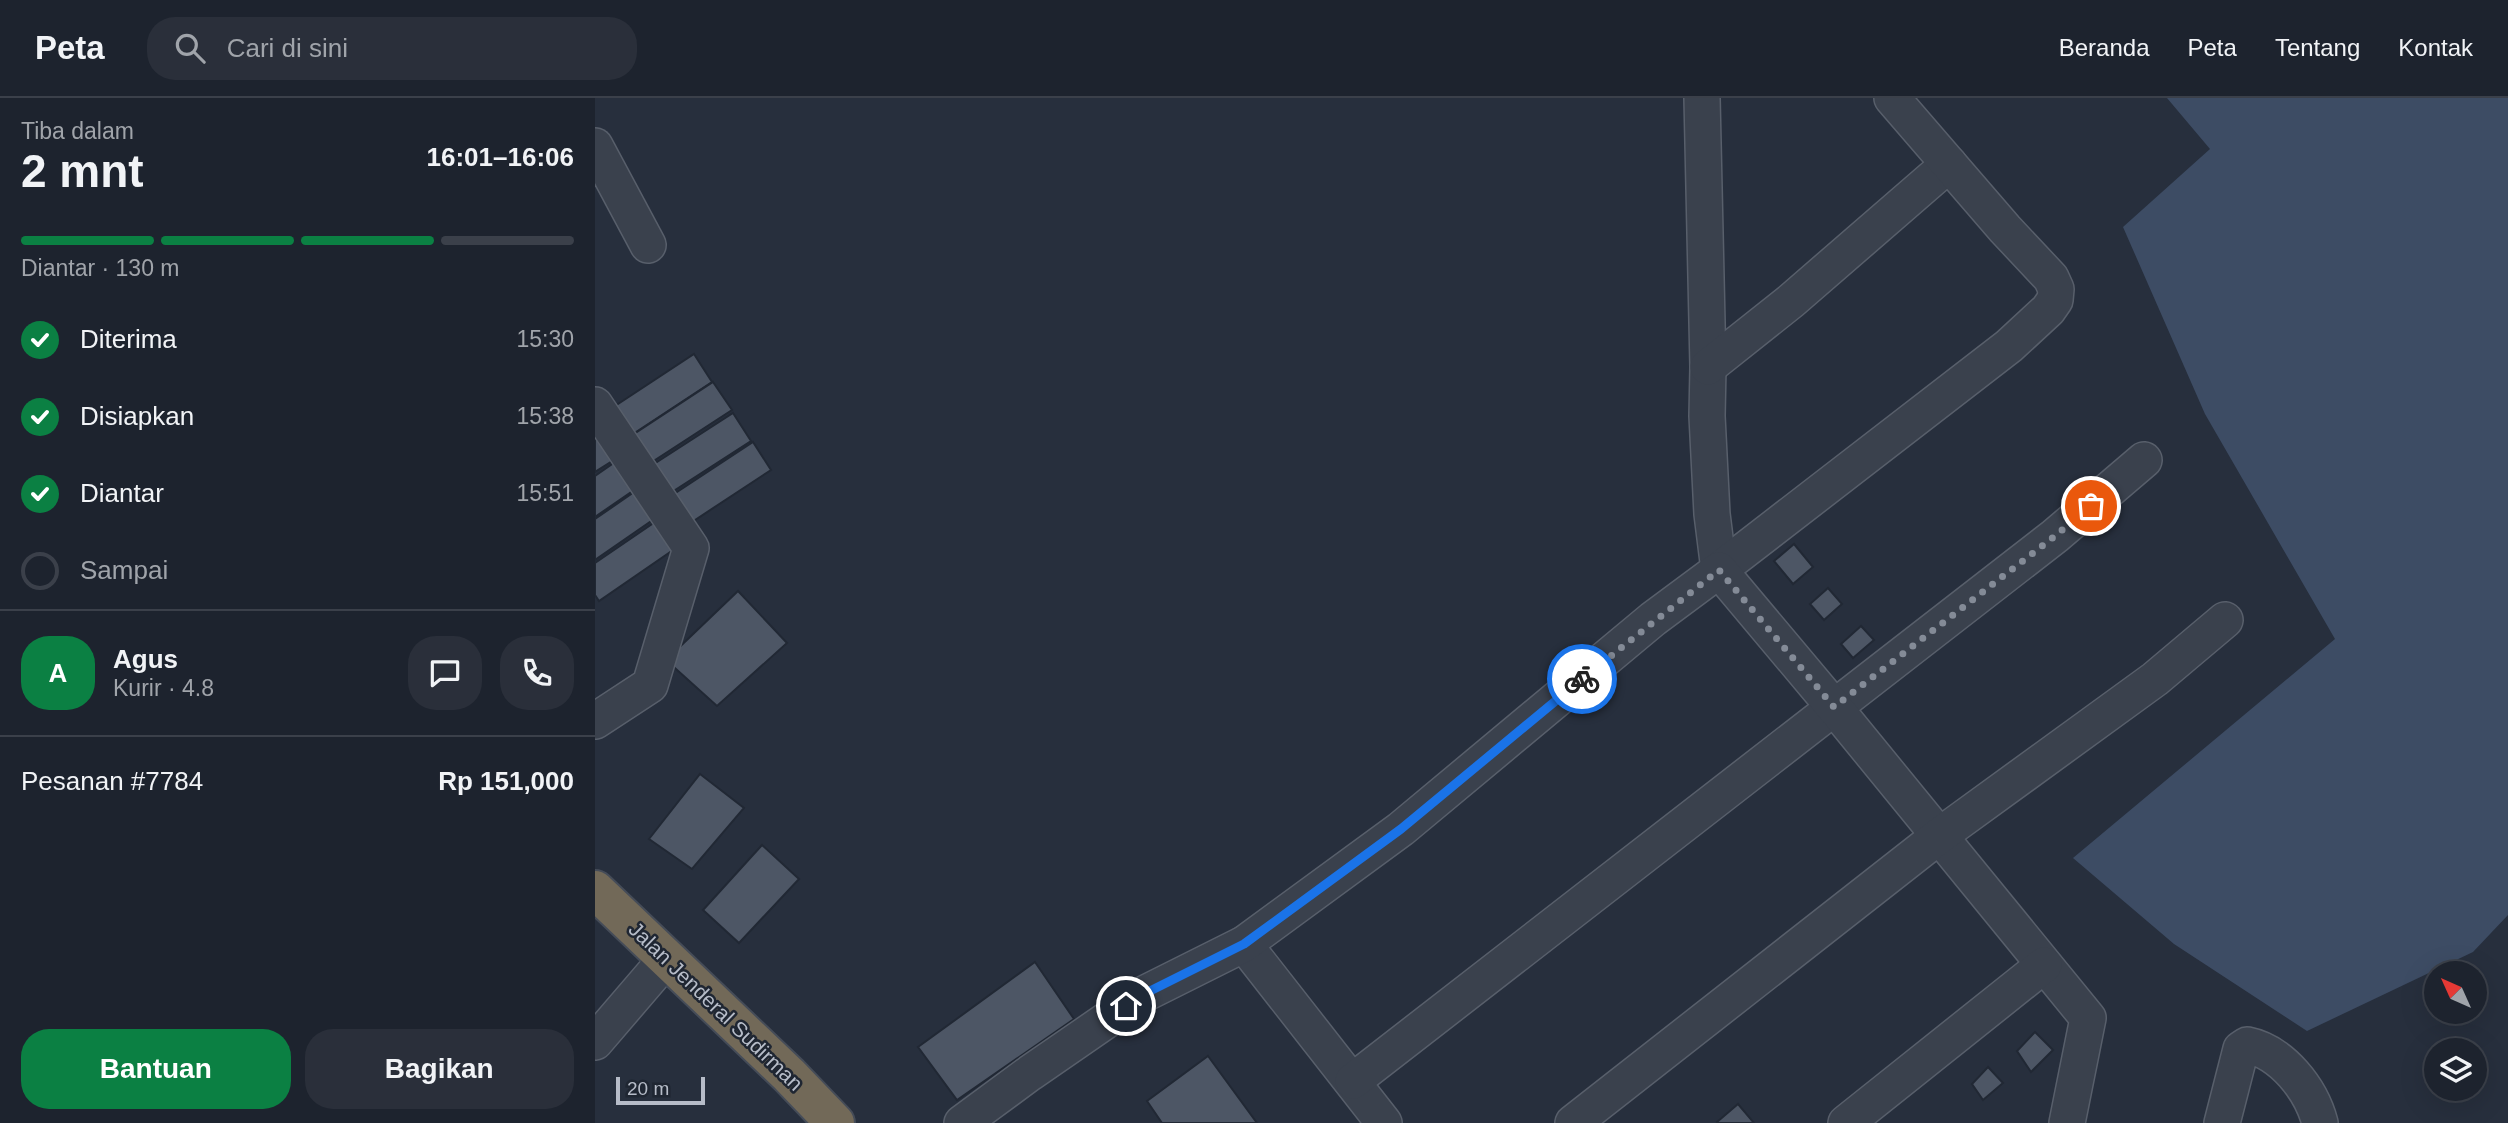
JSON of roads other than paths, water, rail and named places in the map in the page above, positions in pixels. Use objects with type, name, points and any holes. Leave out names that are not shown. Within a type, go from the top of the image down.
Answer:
[{"type":"highway","name":"Jalan Jenderal Sudirman","points":[[595,890],[789,1075],[835,1123]]},
{"type":"street","points":[[1702,98],[1709,367],[1707,416],[1711,502],[1719,570],[2088,1018],[2067,1123]]},
{"type":"street","points":[[962,1123],[1146,993],[1244,944],[1401,829],[1653,619],[2009,346],[2048,310],[2055,300],[2056,289],[2051,278],[1892,98]]},
{"type":"street","points":[[595,146],[648,245]]},
{"type":"street","points":[[1709,367],[1791,301],[1949,164]]},
{"type":"street","points":[[595,405],[691,548],[650,685],[595,721]]},
{"type":"street","points":[[1353,1081],[2055,536],[2144,460]]},
{"type":"street","points":[[1573,1123],[1939,836],[2155,679],[2225,620]]},
{"type":"street","points":[[1244,944],[1384,1123]]},
{"type":"street","points":[[595,1041],[667,958]]},
{"type":"street","points":[[1846,1123],[2044,965]]},
{"type":"street","points":[[2222,1123],[2241,1049],[2247,1045],[2257,1047],[2275,1057],[2305,1087],[2320,1123]]},
{"type":"water","points":[[2167,98],[2508,98],[2508,915],[2473,952],[2454,961],[2424,961],[2424,975],[2307,1031],[2174,944],[2073,858],[2335,639],[2205,414],[2123,227],[2210,149]]}]
